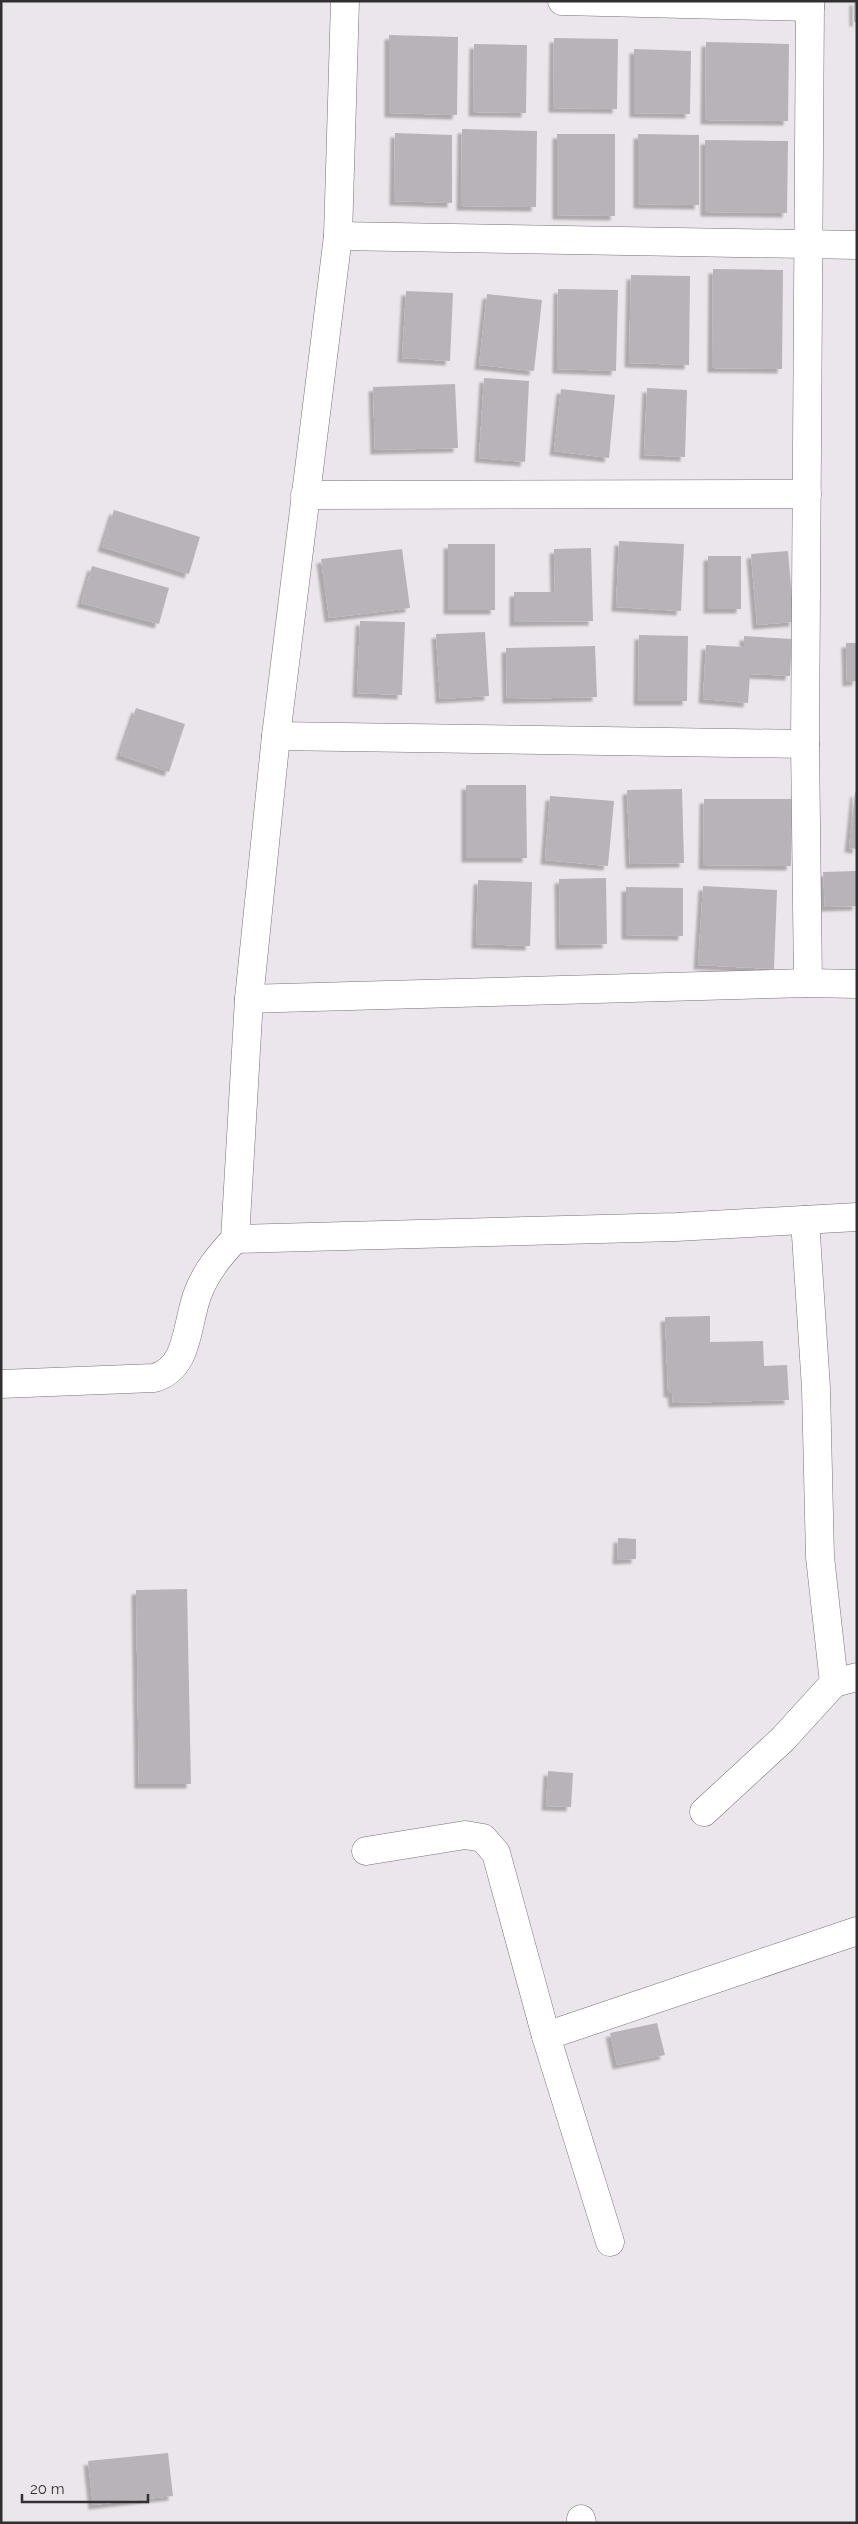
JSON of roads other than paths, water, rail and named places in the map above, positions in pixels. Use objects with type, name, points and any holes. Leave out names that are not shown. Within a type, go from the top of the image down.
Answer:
[{"type":"street","points":[[1,1384],[154,1378],[168,1374],[181,1356],[198,1293],[214,1261],[235,1240],[249,999],[276,736],[338,236],[345,1]]},
{"type":"street","points":[[562,1],[810,4],[805,744],[808,983]]},
{"type":"street","points":[[338,236],[857,245]]},
{"type":"street","points":[[305,495],[807,494]]},
{"type":"street","points":[[276,736],[805,744]]},
{"type":"street","points":[[249,999],[808,983],[857,984]]},
{"type":"street","points":[[235,1240],[676,1227],[857,1217]]},
{"type":"street","points":[[704,1812],[845,1680],[820,1557],[816,1388],[805,1220]]},
{"type":"street","points":[[366,1851],[465,1835],[483,1838],[496,1853],[546,2036],[610,2242]]},
{"type":"street","points":[[546,2036],[857,1931]]}]
